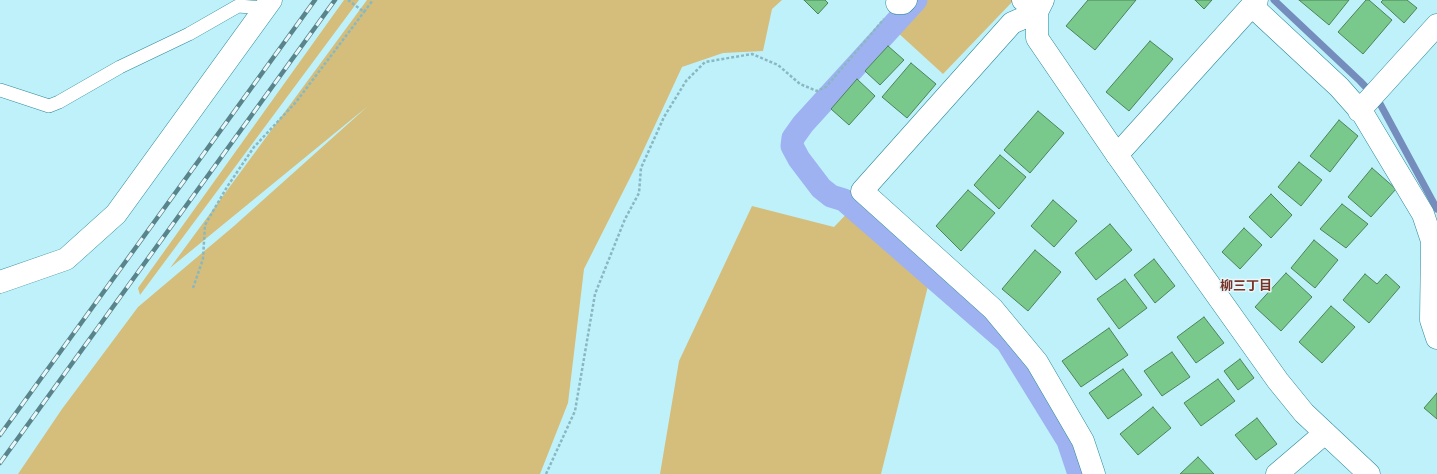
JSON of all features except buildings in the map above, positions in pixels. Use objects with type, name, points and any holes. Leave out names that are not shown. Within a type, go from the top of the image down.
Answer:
[{"type":"street","points":[[1117,155],[1254,3],[1363,114],[1422,214],[1432,241],[1431,320],[1437,338]]},
{"type":"street","points":[[0,282],[66,259],[116,214],[268,4]]},
{"type":"street","points":[[1034,4],[1037,38],[1117,155],[1278,380],[1304,413],[1369,474]]},
{"type":"street","points":[[1034,4],[1012,23],[862,191],[993,309],[1037,362],[1083,441],[1094,474]]},
{"type":"street","points":[[1359,111],[1437,25]]},
{"type":"street","points":[[1277,474],[1325,433]]},
{"type":"lane","points":[[0,90],[49,106],[59,102],[120,67],[189,34],[238,6],[268,4]]},
{"type":"path","points":[[348,0],[364,12]]},
{"type":"path","points":[[193,288],[203,259],[205,224],[227,187],[254,147],[296,102],[373,0]]},
{"type":"path","points":[[546,474],[575,411],[595,294],[625,219],[639,193],[641,168],[664,117],[686,81],[705,62],[752,54],[778,65],[800,84],[817,91],[826,87],[902,2]]},
{"type":"shaded area","points":[[344,0],[359,0],[140,295],[138,288]]},
{"type":"shaded area","points":[[367,0],[782,0],[772,9],[763,51],[723,53],[682,67],[637,164],[584,269],[568,403],[540,474],[18,474],[62,409],[138,307],[234,226],[368,106],[170,268]]},
{"type":"shaded area","points":[[924,0],[1014,0],[943,74],[896,31]]},
{"type":"shaded area","points":[[857,203],[932,270],[881,474],[660,474],[679,361],[752,206],[834,227]]},
{"type":"waterway","points":[[916,0],[803,124],[793,138],[792,146],[799,159],[821,188],[831,196],[844,200],[1007,342],[1068,441],[1079,474]]},
{"type":"waterway","points":[[1274,0],[1360,81],[1378,100],[1437,209]]},
{"type":"railway","points":[[0,435],[315,0]]},
{"type":"railway","points":[[0,463],[335,0]]},
{"type":"district","name":"柳三丁目","points":[[1246,286]]}]
